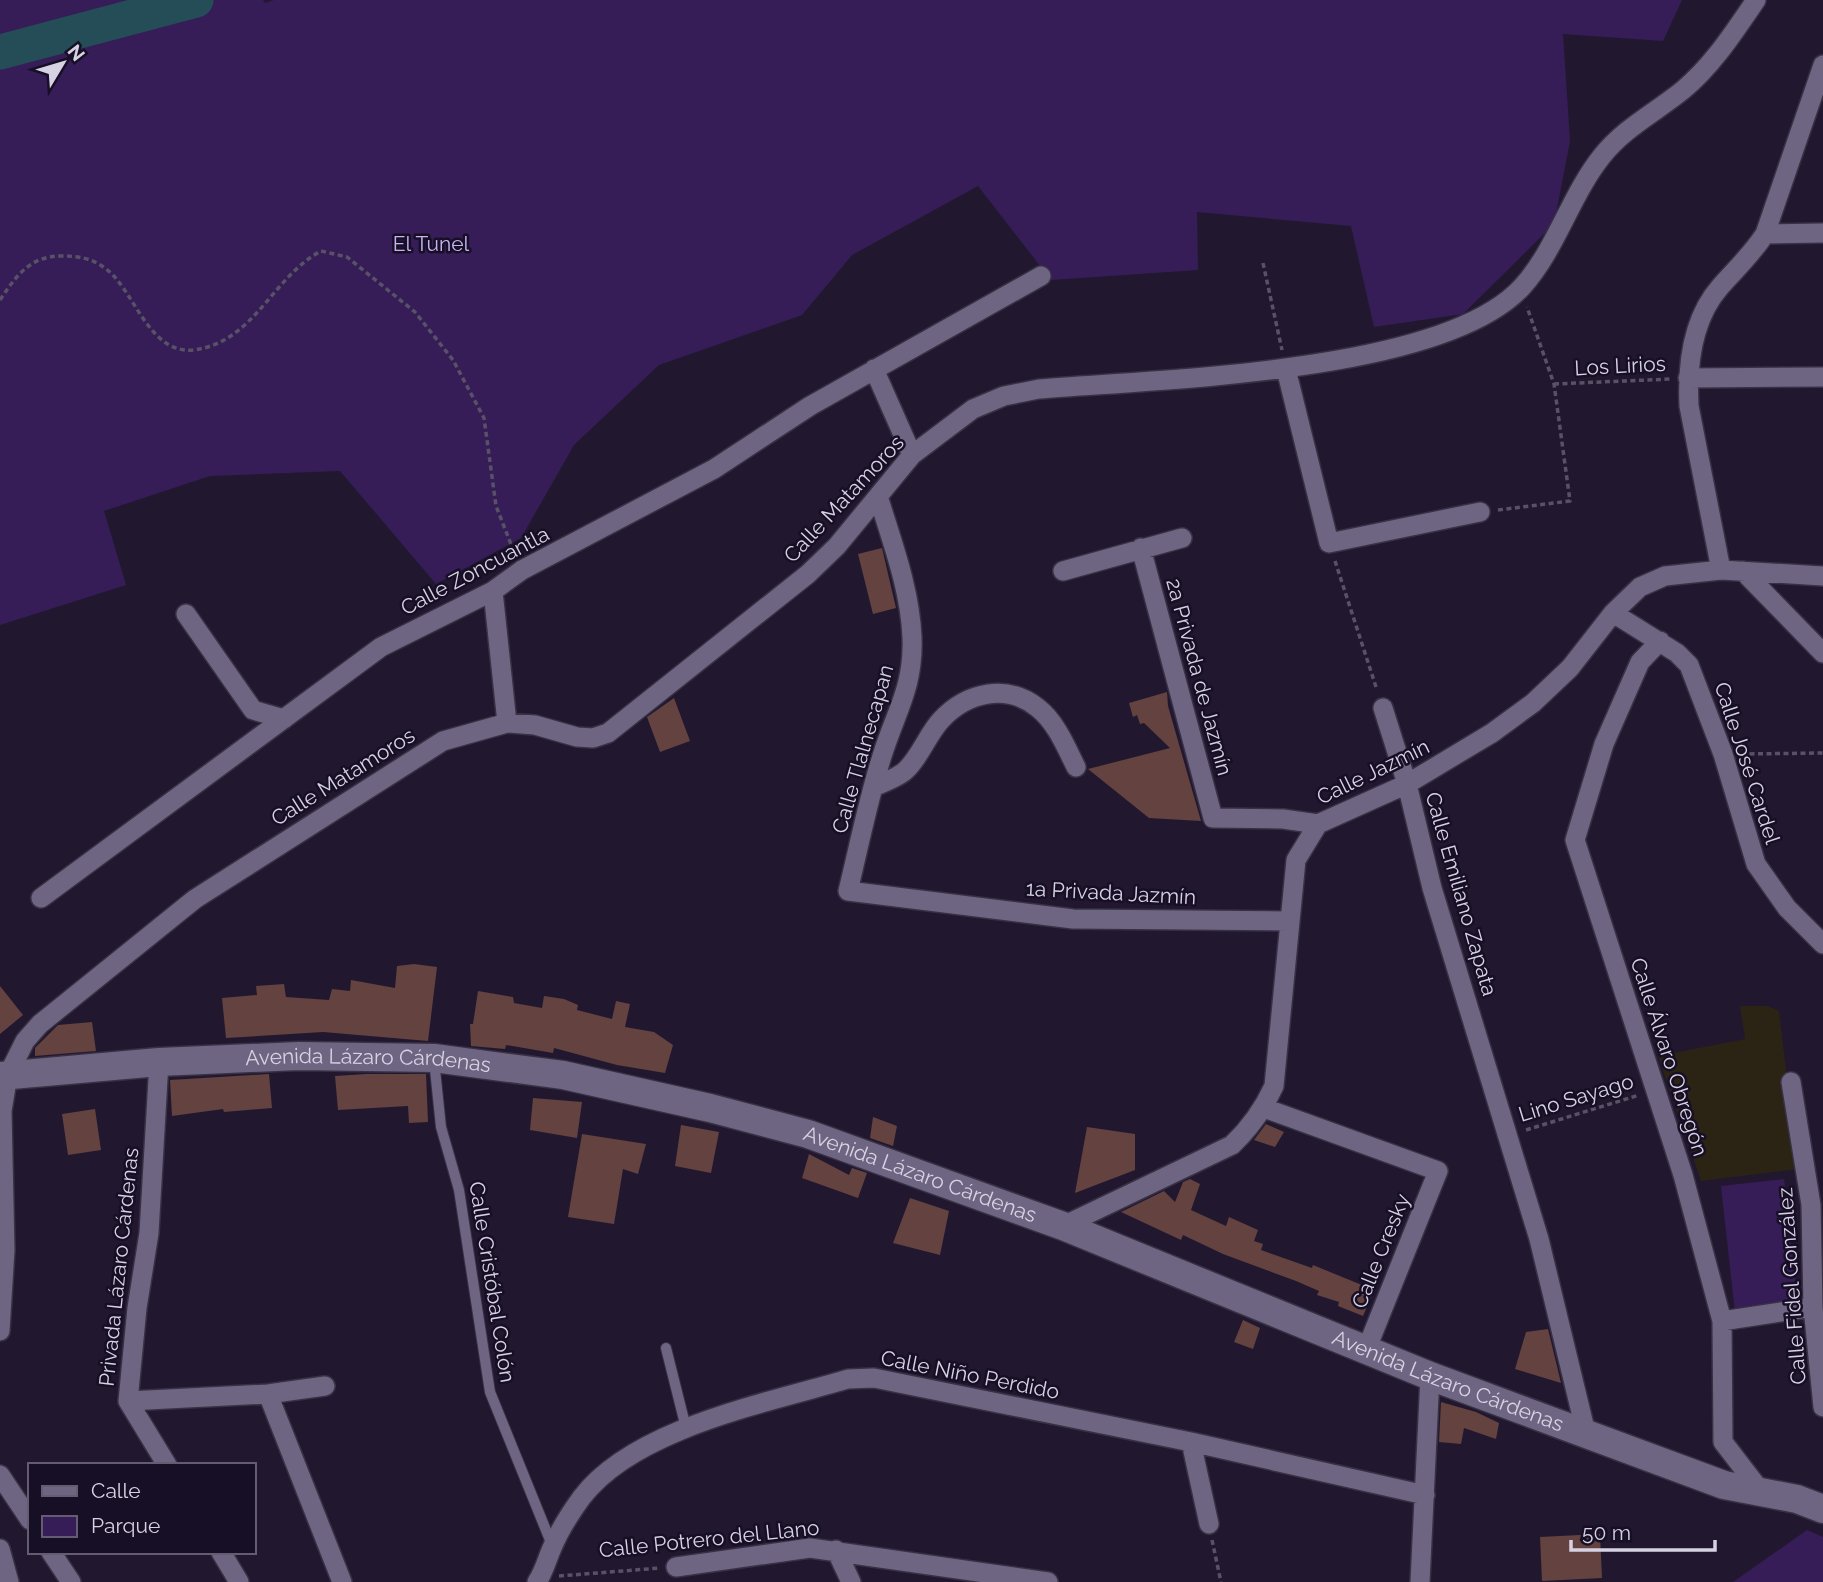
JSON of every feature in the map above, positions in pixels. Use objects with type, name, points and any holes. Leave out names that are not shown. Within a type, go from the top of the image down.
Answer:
[{"type":"main road","name":"Avenida Lázaro Cárdenas","points":[[4,1076],[159,1062],[299,1056],[434,1058],[563,1075],[808,1134],[1063,1226],[1430,1376],[1724,1485],[1797,1499],[1823,1509]]},
{"type":"main road","points":[[1797,1499],[1823,1486]]},
{"type":"street","name":"Calle Matamoros","points":[[0,1331],[5,1250],[2,1111],[4,1076],[25,1041],[40,1024],[195,899],[443,741],[507,723],[536,725],[578,737],[593,738],[608,733],[808,574],[837,547],[912,455],[973,409],[1003,396],[1039,389],[1286,369],[1359,355],[1455,330],[1488,313],[1520,288],[1544,258],[1601,157],[1624,133],[1684,89],[1717,57],[1756,0]]},
{"type":"street","points":[[1721,570],[1689,405],[1688,378],[1702,313],[1718,289],[1752,255],[1765,234],[1823,65]]},
{"type":"street","points":[[1765,234],[1823,233]]},
{"type":"street","name":"Calle Zoncuantla","points":[[41,898],[381,647],[494,591],[522,570],[714,469],[810,406],[1041,276]]},
{"type":"street","points":[[874,369],[912,455]]},
{"type":"street","points":[[1286,369],[1329,543],[1480,512]]},
{"type":"street","points":[[1688,378],[1823,377]]},
{"type":"street","name":"Calle Tlalnecapan","points":[[848,891],[883,753],[907,694],[912,636],[904,580],[878,496]]},
{"type":"street","points":[[1063,570],[1182,538]]},
{"type":"street","name":"2a Privada de Jazmín","points":[[1141,548],[1213,818],[1283,819],[1318,824]]},
{"type":"street","name":"Calle Jazmín","points":[[1063,1226],[1232,1145],[1252,1126],[1264,1108],[1275,1086],[1288,921],[1296,860],[1318,824],[1407,784],[1492,733],[1533,703],[1570,668],[1613,613],[1640,587],[1665,576],[1721,570],[1823,576]]},
{"type":"street","points":[[1743,571],[1823,653]]},
{"type":"street","points":[[494,591],[507,723]]},
{"type":"street","name":"Calle José Cardel","points":[[1613,613],[1660,642],[1689,665],[1723,754],[1756,864],[1787,908],[1823,944]]},
{"type":"street","points":[[186,614],[253,710],[284,719]]},
{"type":"street","name":"Calle Álvaro Obregón","points":[[1660,642],[1640,662],[1604,744],[1575,840],[1683,1175],[1722,1321],[1723,1442],[1763,1494]]},
{"type":"street","points":[[874,787],[906,771],[940,721],[964,700],[989,693],[1015,695],[1039,708],[1060,735],[1076,767]]},
{"type":"street","name":"Calle Emiliano Zapata","points":[[1383,708],[1407,784],[1432,888],[1539,1239],[1586,1433]]},
{"type":"street","name":"1a Privada Jazmín","points":[[848,891],[1073,919],[1288,921]]},
{"type":"street","name":"Privada Lázaro Cárdenas","points":[[159,1062],[149,1233],[137,1308],[128,1401],[166,1463]]},
{"type":"street","name":"Calle Fidel González","points":[[1791,1082],[1811,1205],[1813,1307],[1823,1407]]},
{"type":"street","name":"Calle Cresky","points":[[1264,1108],[1438,1171],[1367,1348]]},
{"type":"street","points":[[1722,1321],[1813,1307]]},
{"type":"street","points":[[1420,1582],[1430,1376]]},
{"type":"street","name":"Calle Niño Perdido","points":[[539,1580],[552,1546],[583,1496],[611,1469],[644,1447],[686,1428],[848,1379],[874,1378],[1191,1442],[1425,1495]]},
{"type":"street","points":[[128,1401],[268,1394],[325,1385]]},
{"type":"street","points":[[268,1394],[342,1582]]},
{"type":"street","points":[[1191,1442],[1209,1524]]},
{"type":"street","points":[[0,1475],[28,1517]]},
{"type":"street","name":"Calle Potrero del Llano","points":[[676,1567],[810,1548],[1048,1582]]},
{"type":"street","points":[[0,1549],[9,1582]]},
{"type":"street","points":[[836,1550],[851,1582]]},
{"type":"street","points":[[52,1554],[71,1582]]},
{"type":"street","points":[[222,1554],[239,1582]]},
{"type":"lane","name":"Calle Cristóbal Colón","points":[[434,1058],[441,1127],[458,1190],[490,1392],[552,1546]]},
{"type":"lane","points":[[666,1348],[686,1428]]},
{"type":"path","points":[[0,300],[19,271],[47,256],[82,256],[108,270],[162,341],[189,350],[214,346],[251,321],[305,260],[321,251],[347,257],[415,312],[453,360],[484,418],[496,506],[522,570]]},
{"type":"path","points":[[1264,263],[1286,369]]},
{"type":"path","name":"Los Lirios","points":[[1480,512],[1570,501],[1554,384],[1520,288]]},
{"type":"path","name":"Los Lirios","points":[[1554,384],[1688,378]]},
{"type":"path","points":[[1329,543],[1383,708]]},
{"type":"path","points":[[1723,754],[1823,753]]},
{"type":"path","name":"Lino Sayago","points":[[1507,1135],[1655,1091]]},
{"type":"path","points":[[1209,1524],[1221,1582]]},
{"type":"path","name":"Calle Potrero del Llano","points":[[539,1580],[676,1567]]},
{"type":"shaded area","points":[[1740,1006],[1768,1006],[1779,1011],[1798,1169],[1701,1181],[1658,1056],[1745,1039]]},
{"type":"green space","name":"El Tunel","points":[[0,0],[263,0],[265,3],[274,0],[1682,0],[1663,41],[1563,34],[1570,141],[1554,224],[1463,314],[1374,327],[1351,226],[1197,212],[1198,270],[1051,280],[978,186],[852,255],[802,315],[659,365],[574,445],[521,538],[436,584],[340,471],[210,476],[104,511],[126,585],[0,625]]},
{"type":"green space","points":[[1784,1179],[1798,1305],[1735,1312],[1721,1186]]},
{"type":"green space","points":[[1807,1530],[1823,1537],[1823,1582],[1733,1582]]},
{"type":"building","points":[[882,548],[896,608],[873,614],[858,554]]},
{"type":"building","points":[[1167,692],[1168,706],[1201,821],[1149,818],[1088,769],[1170,748],[1144,723],[1140,724],[1137,715],[1133,717],[1129,703]]},
{"type":"building","points":[[674,698],[690,741],[660,752],[647,717]]},
{"type":"building","points":[[414,964],[437,967],[428,1041],[323,1032],[226,1038],[222,998],[257,995],[256,986],[284,984],[286,997],[329,1000],[332,989],[350,991],[351,980],[395,988],[397,966]]},
{"type":"building","points":[[0,986],[23,1015],[0,1034]]},
{"type":"building","points":[[478,991],[513,997],[514,1003],[542,1008],[544,996],[564,999],[578,1005],[577,1010],[612,1019],[616,1001],[630,1004],[625,1027],[654,1032],[673,1045],[665,1073],[617,1065],[554,1048],[553,1053],[506,1045],[505,1049],[471,1046],[470,1024],[473,1024]]},
{"type":"building","points":[[92,1022],[96,1051],[35,1056],[35,1048],[58,1025]]},
{"type":"building","points":[[269,1074],[272,1108],[224,1112],[223,1109],[172,1116],[170,1080]]},
{"type":"building","points":[[426,1074],[428,1122],[409,1123],[408,1106],[338,1110],[335,1076]]},
{"type":"building","points":[[533,1098],[582,1102],[577,1138],[530,1130]]},
{"type":"building","points":[[95,1109],[101,1150],[68,1155],[62,1114]]},
{"type":"building","points":[[873,1117],[897,1126],[893,1146],[870,1138]]},
{"type":"building","points":[[1266,1124],[1284,1132],[1275,1147],[1254,1140]]},
{"type":"building","points":[[681,1125],[719,1132],[711,1173],[675,1166]]},
{"type":"building","points":[[1087,1127],[1135,1134],[1135,1170],[1075,1193]]},
{"type":"building","points":[[582,1134],[646,1144],[638,1174],[623,1169],[614,1224],[568,1217]]},
{"type":"building","points":[[809,1154],[849,1175],[852,1168],[867,1173],[858,1198],[802,1178]]},
{"type":"building","points":[[1190,1179],[1200,1184],[1191,1210],[1226,1226],[1229,1217],[1258,1230],[1254,1241],[1263,1244],[1261,1250],[1312,1268],[1313,1265],[1374,1290],[1363,1316],[1338,1306],[1339,1302],[1317,1295],[1319,1291],[1296,1281],[1223,1254],[1183,1235],[1181,1240],[1121,1212],[1164,1191],[1175,1202],[1183,1182]]},
{"type":"building","points":[[910,1198],[949,1211],[940,1255],[893,1243]]},
{"type":"building","points":[[1243,1320],[1260,1328],[1253,1349],[1234,1342]]},
{"type":"building","points":[[1548,1329],[1561,1383],[1515,1369],[1526,1332]]},
{"type":"building","points":[[1441,1402],[1476,1412],[1499,1423],[1496,1439],[1464,1428],[1461,1444],[1439,1442]]},
{"type":"building","points":[[1600,1534],[1602,1578],[1542,1581],[1540,1537]]},
{"type":"waterway","points":[[0,52],[196,0]]}]
